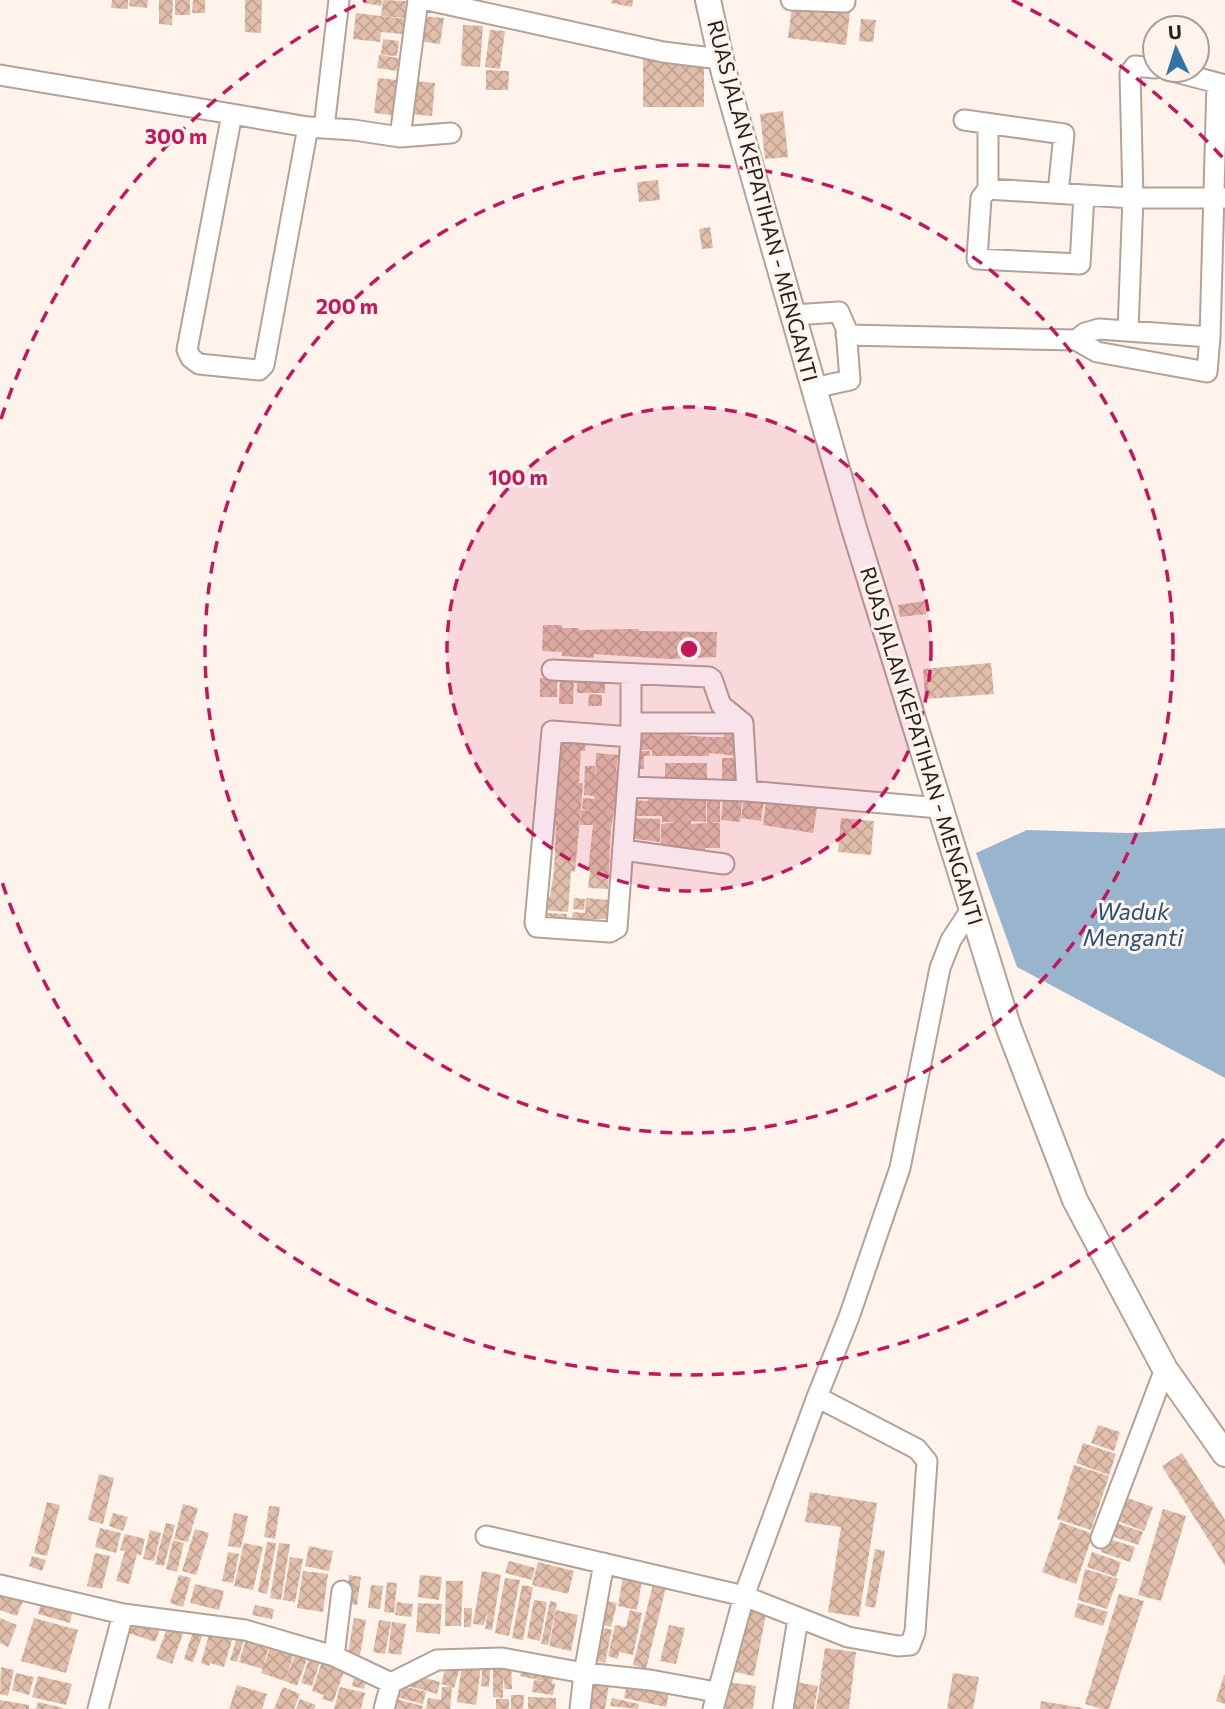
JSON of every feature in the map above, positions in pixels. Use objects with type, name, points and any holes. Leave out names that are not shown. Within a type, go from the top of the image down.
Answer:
[{"type":"main road","name":"RUAS JALAN KEPATIHAN - MENGANTI","points":[[708,0],[720,60],[852,525],[1008,1026],[1075,1199],[1165,1369],[1225,1454]]},
{"type":"street","points":[[232,114],[187,350],[191,358],[199,364],[259,370],[264,365],[316,127],[339,0]]},
{"type":"street","points":[[400,137],[418,0]]},
{"type":"street","points":[[428,0],[663,52],[720,60]]},
{"type":"street","points":[[791,0],[845,2]]},
{"type":"street","points":[[1128,331],[1133,198],[1130,73],[1135,66],[1141,67]]},
{"type":"street","points":[[0,75],[316,127],[400,137],[451,133]]},
{"type":"street","points":[[846,335],[1076,340],[1097,352],[1208,373],[1218,278],[1221,84]]},
{"type":"street","points":[[964,120],[1064,134],[1058,193]]},
{"type":"street","points":[[988,124],[989,189],[981,198],[977,259],[1080,264],[1084,195]]},
{"type":"street","points":[[989,189],[1133,198],[1219,198]]},
{"type":"street","points":[[793,315],[839,313],[846,335],[850,380],[814,388]]},
{"type":"street","points":[[1076,340],[1085,333],[1099,329],[1210,337]]},
{"type":"street","points":[[552,670],[709,677],[721,705],[743,723],[747,791]]},
{"type":"street","points":[[631,675],[631,730],[628,788],[617,928],[614,931],[537,927],[535,923],[552,731],[631,730],[743,723]]},
{"type":"street","points":[[628,788],[747,791],[939,808]]},
{"type":"street","points":[[623,850],[724,863]]},
{"type":"street","points":[[384,1709],[391,1683],[437,1660],[502,1658],[584,1673],[650,1680],[714,1700],[744,1596],[849,1317],[900,1167],[940,968],[951,940],[972,908]]},
{"type":"street","points":[[1101,1538],[1165,1369]]},
{"type":"street","points":[[486,1536],[744,1596],[848,1637],[898,1646],[910,1645],[915,1632],[927,1461],[917,1449],[817,1397]]},
{"type":"street","points":[[580,1709],[604,1563]]},
{"type":"street","points":[[0,1585],[122,1614],[245,1630],[334,1656],[391,1683]]},
{"type":"street","points":[[334,1656],[342,1591]]},
{"type":"street","points":[[98,1709],[122,1614]]},
{"type":"street","points":[[783,1709],[798,1619]]},
{"type":"water","name":"Waduk Menganti","points":[[1225,828],[1225,1078],[1017,967],[976,853],[1027,830],[1127,833]]},
{"type":"building","points":[[112,0],[128,0],[128,9],[111,8]]},
{"type":"building","points":[[130,0],[148,0],[147,8],[129,6]]},
{"type":"building","points":[[159,0],[173,0],[172,25],[159,24]]},
{"type":"building","points":[[175,0],[190,0],[190,15],[175,15]]},
{"type":"building","points":[[193,0],[205,0],[205,13],[192,13]]},
{"type":"building","points":[[245,0],[262,0],[261,33],[245,32]]},
{"type":"building","points":[[364,0],[382,0],[381,6],[364,3]]},
{"type":"building","points":[[383,0],[406,1],[405,18],[381,16]]},
{"type":"building","points":[[612,0],[633,0],[632,7],[611,3]]},
{"type":"building","points":[[792,6],[850,12],[846,45],[788,38]]},
{"type":"building","points":[[356,13],[405,19],[403,34],[381,32],[380,42],[353,39]]},
{"type":"building","points":[[422,16],[444,18],[440,44],[418,41]]},
{"type":"building","points":[[861,19],[876,20],[873,42],[859,41]]},
{"type":"building","points":[[463,25],[483,26],[480,67],[461,66]]},
{"type":"building","points":[[490,30],[505,31],[500,69],[485,67]]},
{"type":"building","points":[[383,39],[399,41],[397,56],[381,55]]},
{"type":"building","points":[[379,55],[399,58],[397,71],[377,68]]},
{"type":"building","points":[[643,59],[704,59],[704,107],[643,107]]},
{"type":"building","points":[[486,70],[509,71],[508,90],[486,90]]},
{"type":"building","points":[[378,78],[397,80],[392,115],[374,113]]},
{"type":"building","points":[[414,81],[435,83],[432,116],[411,114]]},
{"type":"building","points":[[783,111],[788,157],[765,159],[760,114]]},
{"type":"building","points":[[658,180],[660,200],[639,202],[637,182]]},
{"type":"building","points":[[710,227],[713,248],[702,249],[699,229]]},
{"type":"building","points":[[924,601],[926,614],[900,617],[898,605]]},
{"type":"building","points":[[543,625],[562,625],[562,628],[579,630],[717,632],[716,657],[668,659],[594,654],[594,658],[562,656],[562,652],[542,651]]},
{"type":"building","points":[[991,663],[994,694],[925,699],[923,669]]},
{"type":"building","points":[[577,677],[605,679],[605,693],[577,693]]},
{"type":"building","points":[[540,678],[557,678],[557,697],[540,697]]},
{"type":"building","points":[[560,680],[574,680],[573,704],[559,704]]},
{"type":"building","points":[[589,694],[602,695],[602,706],[588,706]]},
{"type":"building","points":[[637,728],[680,729],[680,735],[709,737],[724,737],[724,730],[739,730],[739,756],[709,753],[709,756],[652,756],[652,750],[636,750]]},
{"type":"building","points":[[557,736],[586,738],[585,751],[581,750],[579,783],[583,783],[582,796],[575,872],[571,871],[568,912],[543,910],[544,897],[550,897],[554,871],[556,826],[551,826],[552,809],[557,809]]},
{"type":"building","points":[[636,751],[650,751],[650,756],[644,756],[644,769],[636,769]]},
{"type":"building","points":[[596,753],[618,755],[616,771],[620,771],[615,800],[620,800],[619,811],[614,811],[611,828],[608,889],[588,888],[593,825],[580,825],[581,810],[594,811],[582,809],[583,798],[595,799],[594,796],[584,795],[585,766],[595,766],[595,784]]},
{"type":"building","points":[[722,758],[738,758],[738,781],[722,781]]},
{"type":"building","points":[[665,763],[707,763],[707,785],[665,780]]},
{"type":"building","points":[[648,791],[661,791],[661,798],[706,797],[706,822],[691,821],[691,824],[707,823],[707,793],[720,793],[720,822],[710,822],[720,823],[720,848],[691,852],[661,847],[661,824],[676,822],[662,822],[662,816],[629,816],[630,800],[648,801]]},
{"type":"building","points":[[724,792],[743,794],[740,822],[721,820]]},
{"type":"building","points":[[744,798],[764,800],[761,821],[741,818]]},
{"type":"building","points":[[766,801],[808,804],[817,808],[813,833],[763,825]]},
{"type":"building","points":[[627,818],[660,819],[660,842],[627,838]]},
{"type":"building","points":[[841,818],[874,821],[871,855],[838,852]]},
{"type":"building","points":[[574,898],[585,899],[584,910],[573,909]]},
{"type":"building","points":[[586,898],[609,900],[608,919],[572,919],[573,912],[585,913]]},
{"type":"building","points":[[546,913],[567,914],[566,921],[546,919]]},
{"type":"building","points":[[1098,1425],[1120,1432],[1114,1451],[1091,1443]]},
{"type":"building","points":[[1083,1443],[1116,1454],[1109,1475],[1076,1463]]},
{"type":"building","points":[[1182,1453],[1225,1520],[1225,1566],[1162,1466]]},
{"type":"building","points":[[1074,1465],[1109,1476],[1091,1530],[1057,1519]]},
{"type":"building","points":[[99,1474],[114,1478],[103,1524],[88,1520]]},
{"type":"building","points":[[810,1492],[877,1503],[859,1617],[828,1612],[841,1527],[805,1522]]},
{"type":"building","points":[[1119,1495],[1153,1507],[1144,1531],[1110,1518]]},
{"type":"building","points":[[47,1502],[60,1505],[47,1556],[34,1553]]},
{"type":"building","points":[[183,1504],[198,1508],[188,1542],[174,1539]]},
{"type":"building","points":[[269,1506],[280,1507],[275,1539],[264,1537]]},
{"type":"building","points":[[1163,1509],[1186,1516],[1161,1601],[1138,1595]]},
{"type":"building","points":[[113,1513],[128,1517],[123,1531],[109,1526]]},
{"type":"building","points":[[234,1513],[248,1516],[241,1548],[228,1546]]},
{"type":"building","points":[[1060,1522],[1093,1534],[1076,1584],[1042,1572]]},
{"type":"building","points":[[1113,1522],[1143,1532],[1138,1545],[1109,1535]]},
{"type":"building","points":[[166,1523],[175,1525],[164,1566],[155,1564]]},
{"type":"building","points":[[100,1528],[121,1533],[116,1553],[95,1547]]},
{"type":"building","points":[[195,1529],[209,1533],[196,1575],[182,1571]]},
{"type":"building","points":[[150,1530],[161,1533],[154,1561],[143,1559]]},
{"type":"building","points":[[125,1534],[145,1539],[141,1555],[137,1554],[129,1584],[116,1581],[125,1551],[120,1550]]},
{"type":"building","points":[[1105,1538],[1135,1547],[1130,1562],[1101,1552]]},
{"type":"building","points":[[173,1540],[184,1543],[177,1572],[166,1569]]},
{"type":"building","points":[[267,1542],[276,1543],[267,1594],[258,1592]]},
{"type":"building","points":[[244,1543],[263,1547],[253,1590],[234,1586]]},
{"type":"building","points":[[279,1543],[290,1544],[281,1600],[270,1598]]},
{"type":"building","points":[[309,1546],[333,1551],[329,1571],[305,1566]]},
{"type":"building","points":[[875,1549],[885,1551],[875,1608],[865,1606]]},
{"type":"building","points":[[228,1552],[239,1554],[233,1583],[222,1581]]},
{"type":"building","points":[[1092,1552],[1121,1562],[1116,1577],[1087,1567]]},
{"type":"building","points":[[95,1553],[110,1556],[102,1589],[87,1586]]},
{"type":"building","points":[[32,1556],[46,1560],[42,1571],[29,1566]]},
{"type":"building","points":[[290,1557],[303,1559],[295,1602],[283,1600]]},
{"type":"building","points":[[509,1561],[535,1568],[532,1580],[505,1573]]},
{"type":"building","points":[[538,1562],[574,1571],[568,1594],[532,1585]]},
{"type":"building","points":[[1085,1569],[1118,1579],[1107,1609],[1078,1600]]},
{"type":"building","points":[[303,1571],[328,1574],[323,1612],[297,1608]]},
{"type":"building","points":[[482,1571],[501,1575],[492,1630],[485,1629],[488,1608],[484,1625],[473,1624]]},
{"type":"building","points":[[624,1571],[643,1574],[637,1610],[618,1606]]},
{"type":"building","points":[[179,1575],[191,1578],[183,1607],[170,1603]]},
{"type":"building","points":[[349,1575],[361,1577],[357,1605],[346,1603]]},
{"type":"building","points":[[420,1575],[442,1577],[439,1600],[418,1597]]},
{"type":"building","points":[[505,1578],[520,1580],[509,1636],[495,1633]]},
{"type":"building","points":[[654,1580],[667,1583],[646,1669],[633,1665]]},
{"type":"building","points":[[446,1581],[463,1581],[461,1626],[445,1626]]},
{"type":"building","points":[[387,1582],[397,1583],[394,1613],[384,1612]]},
{"type":"building","points":[[195,1584],[224,1591],[219,1610],[190,1603]]},
{"type":"building","points":[[371,1585],[383,1586],[380,1609],[368,1608]]},
{"type":"building","points":[[522,1585],[533,1587],[523,1640],[512,1638]]},
{"type":"building","points":[[0,1591],[23,1601],[17,1616],[0,1610]]},
{"type":"building","points":[[1119,1594],[1144,1601],[1109,1709],[1102,1709],[1085,1704]]},
{"type":"building","points":[[42,1600],[73,1609],[70,1623],[38,1614]]},
{"type":"building","points":[[534,1600],[547,1602],[540,1641],[527,1638]]},
{"type":"building","points":[[600,1600],[617,1603],[611,1627],[595,1623]]},
{"type":"building","points":[[550,1601],[557,1603],[548,1645],[541,1644]]},
{"type":"building","points":[[397,1602],[413,1604],[411,1617],[395,1615]]},
{"type":"building","points":[[418,1603],[442,1604],[440,1634],[416,1632]]},
{"type":"building","points":[[1078,1603],[1108,1612],[1103,1626],[1074,1617]]},
{"type":"building","points":[[255,1605],[274,1609],[272,1619],[252,1615]]},
{"type":"building","points":[[748,1606],[767,1609],[754,1676],[735,1672]]},
{"type":"building","points":[[464,1608],[472,1608],[471,1627],[464,1627]]},
{"type":"building","points":[[556,1610],[578,1615],[571,1651],[549,1646]]},
{"type":"building","points":[[630,1610],[642,1613],[633,1655],[619,1652],[618,1659],[608,1656],[615,1625],[626,1627]]},
{"type":"building","points":[[125,1616],[160,1629],[155,1642],[120,1630]]},
{"type":"building","points":[[0,1618],[17,1625],[8,1647],[0,1643]]},
{"type":"building","points":[[34,1618],[78,1630],[66,1673],[21,1661]]},
{"type":"building","points":[[354,1618],[366,1620],[360,1655],[348,1653]]},
{"type":"building","points":[[379,1620],[391,1622],[385,1654],[373,1652]]},
{"type":"building","points":[[392,1622],[406,1624],[401,1655],[388,1653]]},
{"type":"building","points":[[169,1623],[185,1628],[172,1664],[156,1658]]},
{"type":"building","points":[[669,1625],[685,1628],[676,1664],[660,1661]]},
{"type":"building","points":[[596,1626],[612,1630],[605,1663],[589,1659]]},
{"type":"building","points":[[194,1628],[204,1631],[193,1662],[184,1659]]},
{"type":"building","points":[[210,1631],[232,1640],[224,1667],[201,1663]]},
{"type":"building","points":[[239,1631],[246,1633],[237,1662],[230,1660]]},
{"type":"building","points":[[248,1633],[271,1639],[263,1666],[273,1640],[296,1648],[285,1681],[261,1673],[263,1669],[239,1662]]},
{"type":"building","points":[[298,1647],[310,1651],[297,1686],[285,1681]]},
{"type":"building","points":[[825,1648],[856,1652],[849,1709],[816,1709]]},
{"type":"building","points":[[311,1652],[322,1656],[312,1686],[301,1683]]},
{"type":"building","points":[[324,1656],[346,1666],[333,1702],[322,1699],[324,1695],[312,1691]]},
{"type":"building","points":[[448,1660],[461,1664],[454,1688],[441,1684]]},
{"type":"building","points":[[483,1660],[491,1661],[489,1687],[481,1686]]},
{"type":"building","points":[[493,1660],[511,1660],[512,1689],[505,1689],[503,1677],[503,1698],[493,1697]]},
{"type":"building","points":[[462,1663],[481,1665],[476,1705],[457,1702]]},
{"type":"building","points":[[523,1663],[555,1670],[553,1695],[532,1692],[534,1680],[544,1681],[520,1676]]},
{"type":"building","points":[[1,1667],[14,1670],[8,1696],[0,1694]]},
{"type":"building","points":[[355,1672],[367,1675],[364,1689],[352,1686]]},
{"type":"building","points":[[16,1673],[34,1677],[29,1695],[12,1690]]},
{"type":"building","points":[[953,1673],[979,1677],[973,1709],[947,1709]]},
{"type":"building","points":[[411,1674],[440,1682],[437,1694],[408,1686]]},
{"type":"building","points":[[1225,1675],[1225,1704],[1216,1701]]},
{"type":"building","points":[[38,1676],[72,1684],[66,1705],[32,1697]]},
{"type":"building","points":[[593,1676],[610,1679],[605,1709],[588,1709]]},
{"type":"building","points":[[628,1679],[670,1688],[666,1707],[624,1698]]},
{"type":"building","points":[[791,1681],[818,1686],[814,1709],[786,1709]]},
{"type":"building","points":[[729,1682],[756,1686],[753,1709],[725,1709]]},
{"type":"building","points":[[392,1683],[426,1692],[423,1704],[389,1695]]},
{"type":"building","points":[[237,1685],[267,1694],[262,1709],[229,1709]]},
{"type":"building","points":[[283,1687],[300,1694],[294,1709],[274,1709]]},
{"type":"building","points":[[340,1687],[365,1693],[361,1709],[334,1709]]},
{"type":"building","points":[[442,1687],[452,1687],[450,1709],[426,1709],[428,1698],[441,1700]]},
{"type":"building","points":[[511,1695],[524,1695],[523,1709],[511,1709]]},
{"type":"building","points":[[388,1697],[423,1706],[422,1709],[389,1709]]},
{"type":"building","points":[[528,1697],[556,1698],[556,1709],[528,1709]]},
{"type":"building","points":[[612,1698],[639,1704],[638,1709],[610,1706]]},
{"type":"building","points":[[300,1699],[316,1705],[314,1709],[296,1709]]},
{"type":"building","points":[[496,1699],[509,1699],[509,1709],[496,1709]]},
{"type":"building","points":[[0,1700],[29,1705],[29,1709],[0,1709]]},
{"type":"building","points":[[1041,1701],[1083,1708],[1040,1709]]},
{"type":"building","points":[[38,1702],[63,1708],[63,1709],[36,1709]]}]
